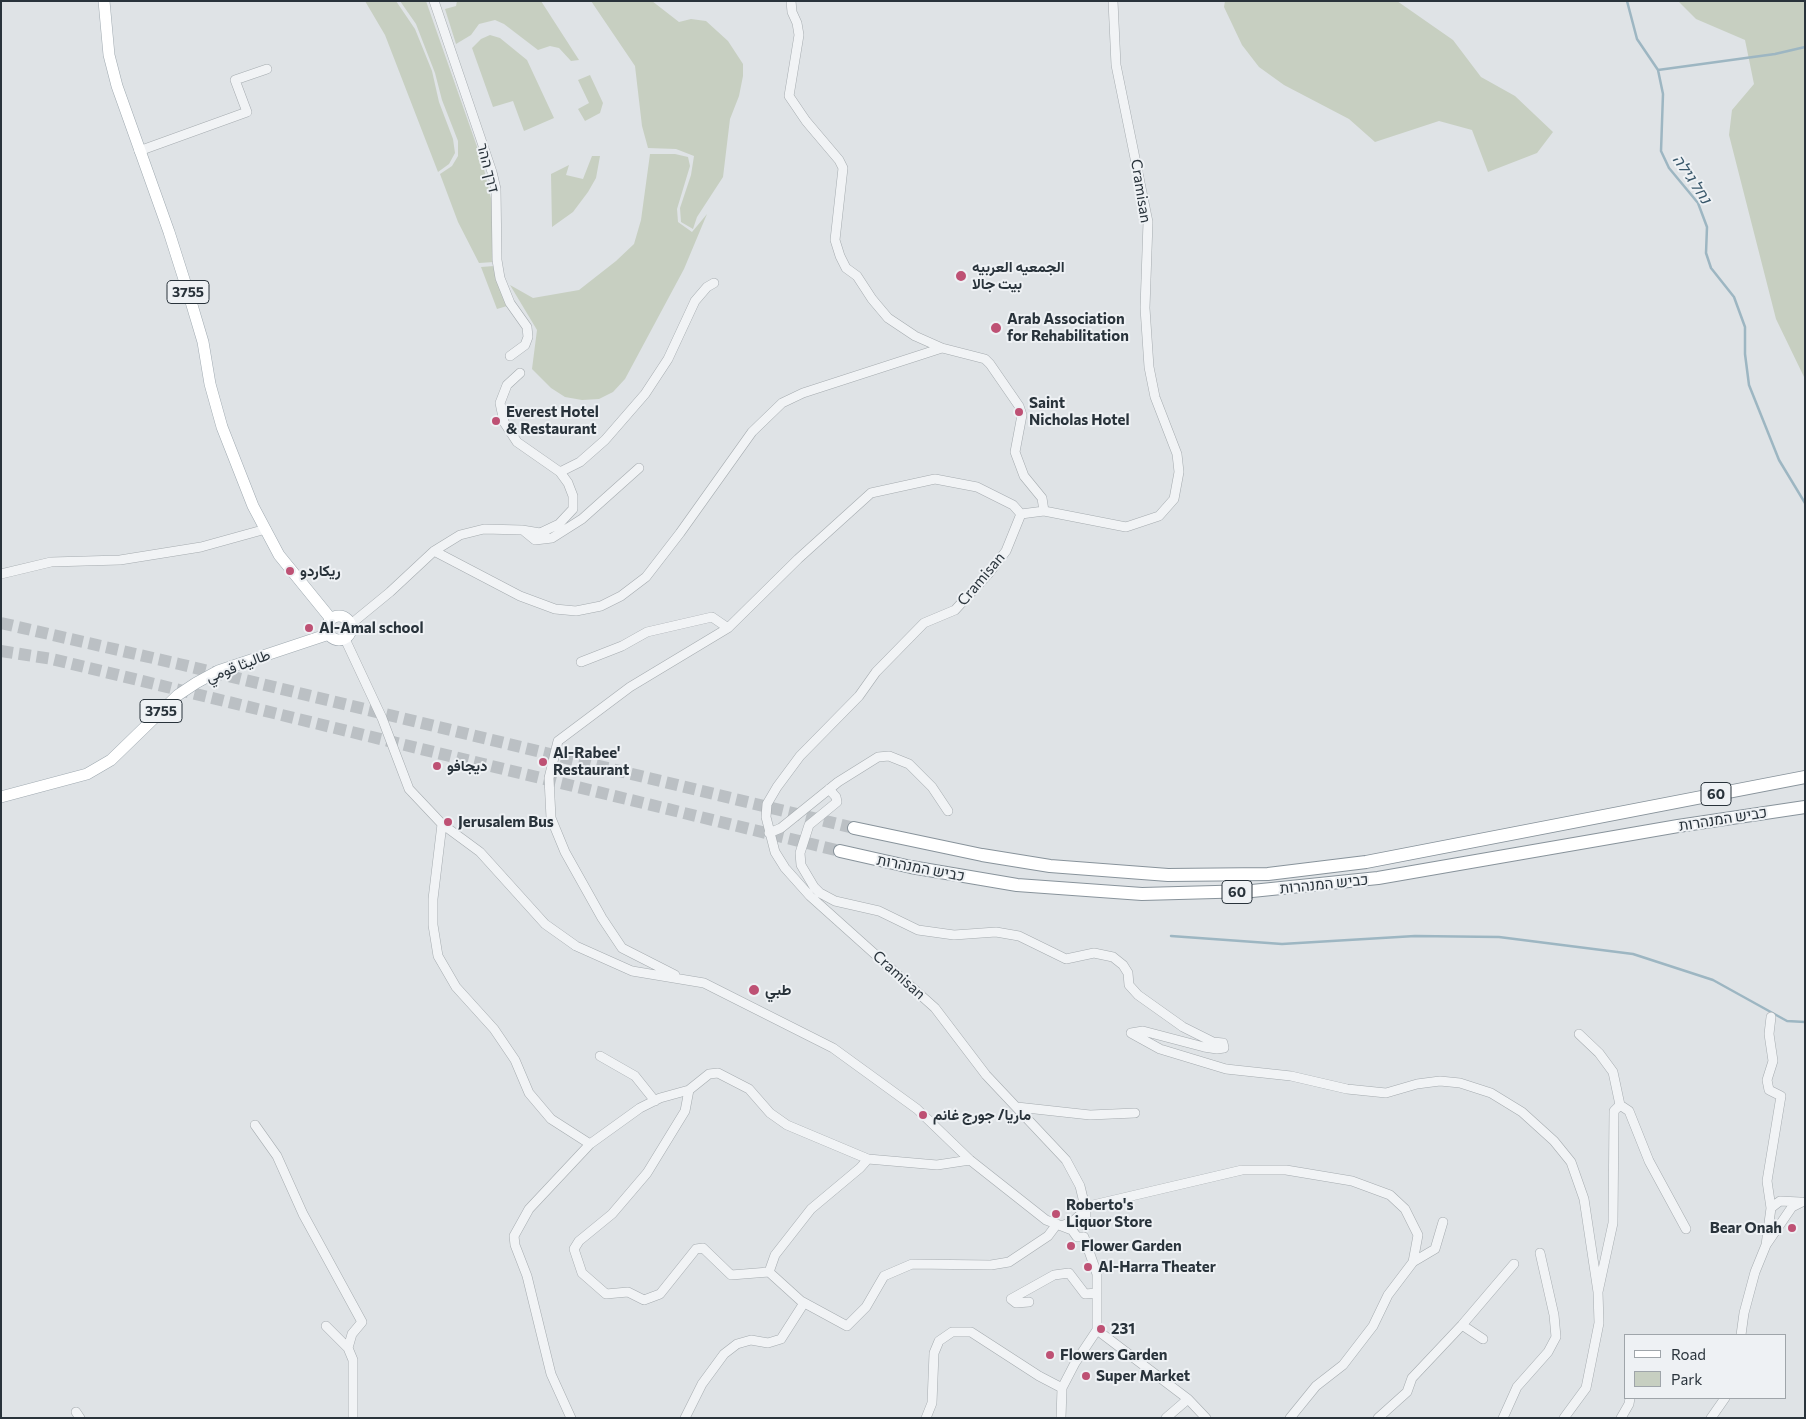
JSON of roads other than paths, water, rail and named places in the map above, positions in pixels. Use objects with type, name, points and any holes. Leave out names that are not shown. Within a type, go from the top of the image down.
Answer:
[{"type":"highway","name":"כביש המנהרות","points":[[854,828],[982,855],[1050,866],[1123,874],[1209,876],[1268,874],[1366,862],[1805,777]]},
{"type":"highway","name":"כביש המנהרות","points":[[840,851],[911,868],[1017,885],[1087,892],[1195,894],[1252,891],[1378,878],[1633,834],[1805,807]]},
{"type":"main road","name":"3755","points":[[104,1],[109,55],[117,86],[169,232],[189,295],[203,342],[210,384],[222,428],[253,506],[280,555],[331,619]]},
{"type":"main road","points":[[336,616],[343,616],[351,624],[351,631],[345,639],[338,640],[329,634],[327,627],[331,619],[336,616]]},
{"type":"main road","name":"طاليثا قومي","points":[[1,797],[87,774],[111,760],[178,695],[196,683],[218,671],[329,634]]},
{"type":"street","name":"דרך ההר","points":[[434,1],[492,172],[496,189],[497,260],[500,278],[510,303],[528,328],[525,345],[510,356]]},
{"type":"street","points":[[791,1],[798,35],[789,96],[806,121],[839,160],[843,168],[835,240],[840,256],[846,268],[857,276],[872,299],[888,318],[915,336],[942,348],[985,359],[1011,393],[1022,415],[1015,452],[1024,476],[1042,498],[1044,511]]},
{"type":"street","name":"Cramisan","points":[[1086,1226],[1080,1186],[1066,1160],[986,1075],[935,1008],[810,896],[785,868],[776,852],[769,833],[766,816],[767,804],[800,756],[859,696],[876,672],[924,623],[955,610],[972,593],[1006,551],[1021,514],[1044,511],[1126,527],[1159,516],[1174,499],[1179,472],[1177,454],[1155,397],[1149,367],[1145,308],[1148,222],[1116,65],[1113,1]]},
{"type":"street","points":[[139,152],[247,112],[235,80],[267,69]]},
{"type":"street","points":[[560,472],[580,462],[605,440],[645,394],[668,360],[695,301],[707,287],[714,283]]},
{"type":"street","points":[[434,551],[520,596],[555,609],[576,611],[601,606],[621,596],[646,577],[752,432],[782,403],[803,393],[942,348]]},
{"type":"street","points":[[351,624],[390,592],[434,551],[460,535],[484,530],[522,530],[540,533],[559,524],[573,509],[573,496],[568,483],[560,472],[517,442],[504,422],[500,403],[507,386],[520,373]]},
{"type":"street","points":[[522,530],[535,540],[552,538],[582,518],[639,468]]},
{"type":"street","points":[[681,978],[622,948],[602,918],[565,852],[551,818],[549,778],[558,742],[578,724],[630,687],[728,628],[798,559],[871,493],[935,479],[977,487],[1012,505],[1021,514]]},
{"type":"street","points":[[1,574],[50,562],[120,560],[201,547],[266,529]]},
{"type":"street","points":[[581,662],[622,646],[647,632],[712,618],[728,628]]},
{"type":"street","points":[[345,639],[382,718],[409,789],[442,824],[480,852],[545,924],[576,946],[632,971],[704,983],[834,1048],[917,1109],[970,1160],[1046,1220],[1059,1225],[1074,1227],[1081,1223],[1086,1226],[1088,1231],[1084,1237]]},
{"type":"street","points":[[769,833],[780,828],[829,789],[866,763],[889,756],[909,764],[918,772],[948,811]]},
{"type":"street","points":[[829,789],[836,797],[837,802],[809,825],[800,854],[801,865],[814,887],[820,893],[835,901],[879,911],[918,930],[954,935],[996,932],[1019,936],[1066,959],[1094,953],[1113,957],[1123,965],[1128,973],[1129,985],[1138,995],[1183,1027],[1213,1042],[1223,1043],[1224,1048],[1217,1050],[1143,1031],[1131,1033],[1160,1049],[1226,1069],[1291,1076],[1347,1089],[1386,1093],[1417,1084],[1440,1081],[1460,1083],[1490,1093],[1522,1112],[1554,1141],[1571,1162],[1584,1199],[1598,1292],[1599,1323],[1586,1388],[1564,1418]]},
{"type":"street","points":[[442,824],[433,899],[433,925],[438,956],[456,987],[494,1029],[515,1060],[529,1093],[551,1119],[590,1144]]},
{"type":"street","points":[[1766,1245],[1771,1208],[1768,1181],[1781,1096],[1769,1090],[1767,1080],[1773,1061],[1769,1034],[1771,1017]]},
{"type":"street","points":[[1579,1034],[1599,1053],[1613,1072],[1620,1105],[1628,1111],[1649,1161],[1686,1229]]},
{"type":"street","points":[[600,1056],[635,1076],[655,1101]]},
{"type":"street","points":[[572,1418],[551,1374],[527,1276],[515,1245],[514,1236],[529,1209],[590,1144],[640,1108],[689,1090],[709,1074],[718,1073],[749,1089],[770,1113],[787,1125],[868,1159],[937,1165],[970,1160]]},
{"type":"street","points":[[689,1090],[685,1111],[647,1173],[612,1214],[579,1241],[574,1248],[582,1273],[606,1294],[628,1292],[644,1300],[660,1294],[696,1249],[704,1248],[731,1275],[769,1272],[804,1303],[847,1326],[866,1307],[884,1276],[912,1264],[991,1266],[1009,1262],[1048,1236],[1059,1225],[1072,1222],[1082,1209],[1242,1170],[1286,1170],[1342,1179],[1390,1196],[1405,1208],[1418,1235],[1413,1262]]},
{"type":"street","points":[[1598,1292],[1612,1223],[1614,1111],[1620,1105]]},
{"type":"street","points":[[1016,1107],[1090,1115],[1135,1113]]},
{"type":"street","points":[[255,1125],[278,1156],[302,1214],[362,1322],[352,1334],[348,1348]]},
{"type":"street","points":[[769,1272],[775,1255],[811,1209],[868,1159]]},
{"type":"street","points":[[1771,1208],[1780,1201],[1803,1202]]},
{"type":"street","points":[[1741,1334],[1744,1313],[1755,1272],[1766,1245],[1792,1207],[1803,1202]]},
{"type":"street","points":[[1082,1209],[1074,1227],[1077,1236],[1084,1237]]},
{"type":"street","points":[[1290,1418],[1316,1386],[1343,1365],[1373,1326],[1388,1295],[1413,1262],[1435,1249],[1443,1222]]},
{"type":"street","points":[[1060,1418],[1062,1388],[1075,1363],[1097,1330],[1097,1274],[1084,1237]]},
{"type":"street","points":[[1503,1418],[1517,1386],[1548,1352],[1556,1337],[1554,1315],[1540,1253]]},
{"type":"street","points":[[1378,1418],[1407,1392],[1412,1378],[1462,1325],[1514,1264]]},
{"type":"street","points":[[1029,1302],[1016,1303],[1011,1299],[1054,1275],[1069,1273],[1085,1294],[1097,1294]]},
{"type":"street","points":[[686,1418],[702,1384],[724,1354],[737,1344],[751,1340],[768,1342],[780,1339],[804,1303]]},
{"type":"street","points":[[1462,1325],[1483,1339]]},
{"type":"street","points":[[326,1326],[348,1348],[353,1360],[352,1418]]},
{"type":"street","points":[[1097,1330],[1188,1400],[1206,1418]]},
{"type":"street","points":[[926,1418],[932,1402],[934,1353],[939,1341],[952,1332],[971,1332],[1039,1376],[1062,1388]]},
{"type":"street","points":[[1621,1418],[1630,1404],[1630,1399]]},
{"type":"street","points":[[1711,1418],[1724,1399]]},
{"type":"street","points":[[1166,1418],[1188,1400]]},
{"type":"waterway","name":"נחל גילה","points":[[1627,1],[1637,39],[1658,70],[1663,94],[1661,151],[1669,168],[1698,203],[1707,227],[1706,253],[1711,268],[1734,297],[1745,327],[1745,354],[1749,385],[1779,460],[1805,503]]},
{"type":"waterway","points":[[1658,70],[1775,54],[1805,47]]},
{"type":"waterway","points":[[1171,936],[1282,944],[1415,936],[1499,937],[1633,954],[1713,980],[1787,1021],[1805,1022]]},
{"type":"tunnel","points":[[1,623],[179,664],[854,828]]},
{"type":"tunnel","points":[[1,651],[52,659],[840,851]]},
{"type":"place","name":"الجمعيه العربيه بيت جالا","points":[[961,276]]},
{"type":"place","name":"Arab Association for Rehabilitation","points":[[996,328]]},
{"type":"place","name":"Saint Nicholas Hotel","points":[[1019,412]]},
{"type":"place","name":"Everest Hotel & Restaurant","points":[[496,421]]},
{"type":"place","name":"ريكاردو","points":[[290,571]]},
{"type":"place","name":"Al-Amal school","points":[[309,628]]},
{"type":"place","name":"Al-Rabee' Restaurant","points":[[543,762]]},
{"type":"place","name":"ديجافو","points":[[437,766]]},
{"type":"place","name":"Jerusalem Bus","points":[[448,822]]},
{"type":"place","name":"طبي","points":[[754,990]]},
{"type":"place","name":"ماريا/ جورج غانم","points":[[923,1115]]},
{"type":"place","name":"Roberto's Liquor Store","points":[[1056,1214]]},
{"type":"place","name":"Bear Onah","points":[[1792,1228]]},
{"type":"place","name":"Flower Garden","points":[[1071,1246]]},
{"type":"place","name":"Al-Harra Theater","points":[[1088,1267]]},
{"type":"place","name":"231","points":[[1101,1329]]},
{"type":"place","name":"Flowers Garden","points":[[1050,1355]]},
{"type":"place","name":"Super Market","points":[[1086,1376]]}]
